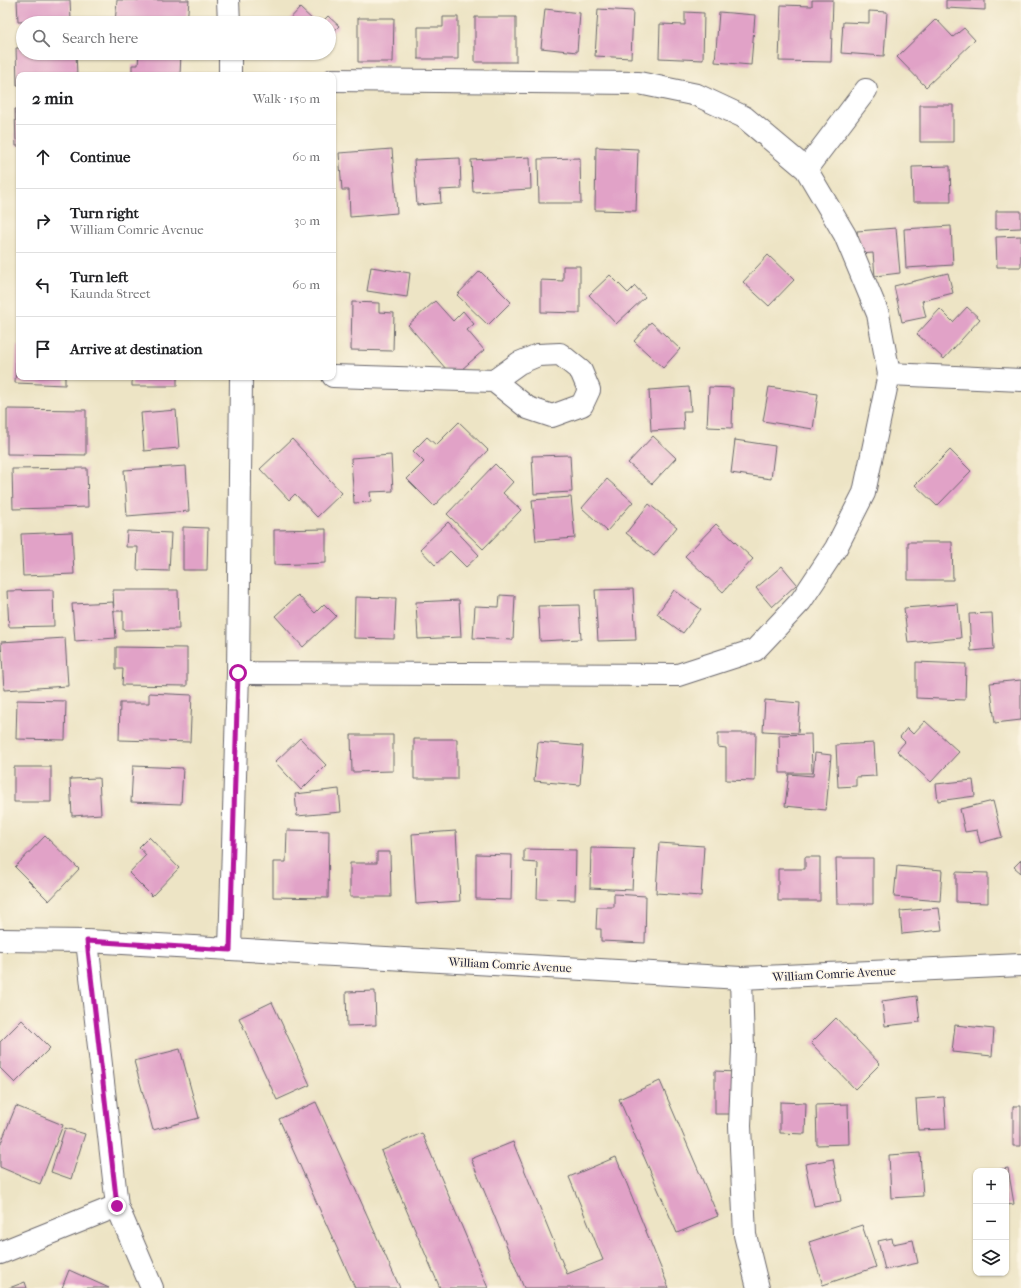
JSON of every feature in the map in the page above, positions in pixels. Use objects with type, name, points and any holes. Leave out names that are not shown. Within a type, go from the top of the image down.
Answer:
[{"type":"street","points":[[228,0],[229,16]]},
{"type":"street","points":[[230,60],[230,72]]},
{"type":"street","points":[[238,673],[678,675],[755,650],[801,601],[836,548],[864,493],[889,374],[878,314],[845,235],[806,169],[744,117],[697,95],[639,83],[336,80]]},
{"type":"street","points":[[806,169],[866,90]]},
{"type":"street","points":[[889,374],[1021,380]]},
{"type":"street","points":[[336,376],[494,381]]},
{"type":"street","points":[[230,950],[238,673],[240,380]]},
{"type":"street","name":"William Comrie Avenue","points":[[0,940],[87,941],[741,978],[1021,965]]},
{"type":"street","points":[[87,941],[117,1206],[152,1288]]},
{"type":"street","points":[[741,978],[743,1048],[740,1126],[745,1235],[758,1288]]},
{"type":"street","points":[[0,1253],[117,1206]]},
{"type":"building","points":[[17,0],[70,0],[71,16],[18,16]]},
{"type":"building","points":[[117,0],[189,0],[188,16],[116,16]]},
{"type":"building","points":[[812,0],[833,0],[831,62],[779,61],[781,5],[812,6]]},
{"type":"building","points":[[946,0],[985,0],[985,10],[946,8]]},
{"type":"building","points":[[300,8],[309,16],[293,16]]},
{"type":"building","points":[[545,9],[580,13],[577,52],[541,48]]},
{"type":"building","points":[[598,9],[633,11],[631,58],[595,56]]},
{"type":"building","points":[[869,11],[887,12],[884,56],[841,53],[843,22],[869,23]]},
{"type":"building","points":[[685,12],[704,13],[703,60],[659,58],[660,24],[685,25]]},
{"type":"building","points":[[719,12],[755,15],[751,65],[715,62]]},
{"type":"building","points":[[443,17],[458,17],[458,59],[418,59],[418,27],[443,27]]},
{"type":"building","points":[[475,17],[516,17],[516,62],[475,62]]},
{"type":"building","points":[[358,18],[394,18],[393,62],[358,62]]},
{"type":"building","points":[[936,19],[953,37],[964,28],[975,40],[926,87],[897,57]]},
{"type":"building","points":[[16,60],[76,60],[77,72],[17,72]]},
{"type":"building","points":[[138,60],[181,60],[180,72],[132,72],[132,65],[138,65]]},
{"type":"building","points":[[920,105],[953,105],[953,142],[920,142]]},
{"type":"building","points":[[15,109],[16,109],[16,146]]},
{"type":"building","points":[[596,147],[638,149],[636,211],[595,210]]},
{"type":"building","points":[[392,149],[397,213],[350,217],[349,190],[342,190],[339,153]]},
{"type":"building","points":[[530,157],[531,189],[473,192],[471,160]]},
{"type":"building","points":[[460,158],[461,189],[440,190],[441,203],[417,205],[414,160]]},
{"type":"building","points":[[580,158],[581,203],[539,203],[538,159]]},
{"type":"building","points":[[950,166],[951,202],[913,202],[912,167]]},
{"type":"building","points":[[996,211],[1021,211],[1021,228],[996,229]]},
{"type":"building","points":[[951,226],[953,265],[906,268],[904,229]]},
{"type":"building","points":[[896,228],[900,273],[875,276],[873,253],[860,254],[857,231]]},
{"type":"building","points":[[1021,236],[1021,267],[997,267],[996,237]]},
{"type":"building","points":[[768,255],[794,280],[769,306],[743,282]]},
{"type":"building","points":[[563,266],[580,266],[580,313],[541,312],[541,280],[563,281]]},
{"type":"building","points":[[371,267],[410,273],[407,297],[367,291]]},
{"type":"building","points":[[480,271],[511,302],[488,325],[457,295]]},
{"type":"building","points":[[948,273],[953,293],[922,301],[926,317],[902,322],[894,286]]},
{"type":"building","points":[[610,275],[628,293],[635,286],[645,297],[616,324],[589,295]]},
{"type":"building","points":[[435,301],[453,321],[463,311],[474,324],[467,330],[484,350],[453,377],[408,325]]},
{"type":"building","points":[[352,302],[379,303],[379,312],[394,313],[393,351],[351,350]]},
{"type":"building","points":[[967,307],[980,319],[944,359],[917,334],[940,309],[953,322]]},
{"type":"building","points":[[651,322],[680,349],[663,368],[634,341]]},
{"type":"building","points":[[16,364],[16,380],[65,380],[65,385],[15,383]]},
{"type":"building","points":[[132,380],[177,380],[177,386],[132,386]]},
{"type":"building","points":[[689,387],[691,411],[683,411],[684,429],[651,431],[649,390]]},
{"type":"building","points":[[709,387],[733,388],[732,428],[707,427]]},
{"type":"building","points":[[769,387],[818,394],[813,429],[763,421]]},
{"type":"building","points":[[7,409],[86,410],[86,455],[7,454]]},
{"type":"building","points":[[176,410],[179,448],[144,451],[141,413]]},
{"type":"building","points":[[459,422],[488,450],[434,506],[407,479],[424,462],[413,451],[427,437],[436,445]]},
{"type":"building","points":[[653,436],[676,458],[652,484],[628,463]]},
{"type":"building","points":[[292,439],[342,493],[317,517],[295,494],[289,500],[260,469]]},
{"type":"building","points":[[735,440],[775,446],[771,479],[731,473]]},
{"type":"building","points":[[950,450],[971,471],[937,506],[915,485]]},
{"type":"building","points":[[391,455],[393,491],[370,492],[371,502],[354,503],[351,458]]},
{"type":"building","points":[[570,455],[572,492],[534,494],[532,456]]},
{"type":"building","points":[[495,464],[513,482],[503,493],[521,510],[483,549],[447,514]]},
{"type":"building","points":[[186,466],[189,511],[127,516],[124,470]]},
{"type":"building","points":[[87,468],[88,507],[13,509],[12,469]]},
{"type":"building","points":[[607,479],[633,502],[607,531],[582,508]]},
{"type":"building","points":[[571,497],[575,538],[536,541],[532,500]]},
{"type":"building","points":[[649,504],[677,527],[654,556],[626,533]]},
{"type":"building","points":[[448,522],[479,555],[466,567],[450,551],[435,565],[420,549]]},
{"type":"building","points":[[716,524],[753,559],[723,592],[685,556]]},
{"type":"building","points":[[183,527],[208,528],[207,570],[183,570]]},
{"type":"building","points":[[326,529],[326,563],[274,565],[274,530]]},
{"type":"building","points":[[127,531],[171,533],[169,571],[137,570],[138,547],[126,547]]},
{"type":"building","points":[[72,532],[74,574],[23,576],[21,534]]},
{"type":"building","points":[[908,542],[952,542],[953,580],[908,580]]},
{"type":"building","points":[[782,566],[797,584],[772,607],[756,588]]},
{"type":"building","points":[[633,589],[636,640],[598,641],[595,590]]},
{"type":"building","points":[[53,590],[54,626],[9,627],[7,591]]},
{"type":"building","points":[[113,590],[178,590],[179,629],[123,630],[123,611],[114,611]]},
{"type":"building","points":[[674,590],[701,609],[683,633],[657,614]]},
{"type":"building","points":[[298,595],[315,613],[324,604],[336,616],[303,647],[275,616]]},
{"type":"building","points":[[500,595],[515,596],[513,640],[473,638],[475,606],[499,607]]},
{"type":"building","points":[[355,597],[396,598],[394,639],[354,638]]},
{"type":"building","points":[[459,600],[461,637],[418,639],[416,602]]},
{"type":"building","points":[[113,602],[116,638],[75,641],[72,604]]},
{"type":"building","points":[[958,604],[961,638],[908,643],[904,608]]},
{"type":"building","points":[[579,605],[581,639],[540,641],[538,606]]},
{"type":"building","points":[[992,613],[994,649],[971,651],[969,614]]},
{"type":"building","points":[[65,638],[68,686],[4,690],[1,642]]},
{"type":"building","points":[[116,647],[187,648],[187,686],[122,685],[123,669],[116,669]]},
{"type":"building","points":[[916,662],[966,664],[965,700],[916,698]]},
{"type":"building","points":[[1021,680],[1021,720],[995,723],[990,683]]},
{"type":"building","points":[[149,693],[192,695],[190,742],[119,740],[120,703],[149,703]]},
{"type":"building","points":[[17,700],[66,701],[65,740],[16,739]]},
{"type":"building","points":[[765,700],[800,703],[798,733],[763,731]]},
{"type":"building","points":[[925,721],[959,752],[931,782],[897,751],[905,742],[900,737],[907,728],[913,734]]},
{"type":"building","points":[[718,733],[756,733],[755,781],[726,780],[726,748],[718,747]]},
{"type":"building","points":[[811,734],[812,773],[780,773],[779,735]]},
{"type":"building","points":[[351,735],[393,735],[393,771],[352,772]]},
{"type":"building","points":[[300,738],[326,765],[301,790],[275,762]]},
{"type":"building","points":[[414,739],[457,739],[457,779],[414,779]]},
{"type":"building","points":[[538,742],[583,746],[580,785],[534,781]]},
{"type":"building","points":[[874,743],[876,776],[856,777],[856,786],[838,787],[836,745]]},
{"type":"building","points":[[815,753],[831,755],[826,810],[785,806],[789,774],[813,776]]},
{"type":"building","points":[[133,766],[183,768],[181,804],[131,802]]},
{"type":"building","points":[[14,767],[51,767],[51,802],[14,802]]},
{"type":"building","points":[[99,778],[101,814],[72,816],[70,779]]},
{"type":"building","points":[[973,780],[975,796],[938,801],[936,784]]},
{"type":"building","points":[[339,789],[341,812],[297,816],[295,794]]},
{"type":"building","points":[[993,801],[1002,837],[980,843],[977,830],[965,832],[960,809]]},
{"type":"building","points":[[287,830],[329,831],[328,898],[273,897],[273,862],[286,862]]},
{"type":"building","points":[[456,831],[460,901],[416,904],[412,834]]},
{"type":"building","points":[[45,836],[79,869],[49,901],[15,867]]},
{"type":"building","points":[[149,837],[179,868],[152,896],[129,873],[146,855],[139,847]]},
{"type":"building","points":[[659,843],[704,846],[701,896],[656,893]]},
{"type":"building","points":[[591,848],[634,849],[632,890],[590,888]]},
{"type":"building","points":[[524,849],[576,850],[575,900],[537,899],[538,863],[524,862]]},
{"type":"building","points":[[377,852],[390,852],[391,897],[350,897],[350,863],[377,863]]},
{"type":"building","points":[[476,854],[512,855],[511,900],[476,899]]},
{"type":"building","points":[[805,857],[820,857],[820,901],[778,901],[778,869],[805,869]]},
{"type":"building","points":[[836,858],[873,858],[873,904],[837,904]]},
{"type":"building","points":[[1021,860],[1021,873],[1014,867]]},
{"type":"building","points":[[897,866],[942,870],[940,901],[894,897]]},
{"type":"building","points":[[956,872],[988,873],[988,903],[956,902]]},
{"type":"building","points":[[614,894],[646,896],[645,943],[601,941],[601,929],[596,929],[597,907],[614,907]]},
{"type":"building","points":[[939,908],[942,930],[902,934],[900,911]]},
{"type":"building","points":[[375,991],[376,1025],[347,1026],[346,992]]},
{"type":"building","points":[[917,996],[920,1022],[885,1026],[882,1001]]},
{"type":"building","points":[[272,1002],[310,1085],[277,1100],[239,1018]]},
{"type":"building","points":[[836,1018],[880,1064],[855,1089],[811,1043]]},
{"type":"building","points":[[22,1020],[50,1048],[15,1083],[0,1068],[0,1042]]},
{"type":"building","points":[[955,1025],[994,1029],[992,1056],[952,1052]]},
{"type":"building","points":[[180,1049],[199,1118],[153,1130],[134,1061]]},
{"type":"building","points":[[715,1071],[737,1072],[735,1114],[715,1114]]},
{"type":"building","points":[[660,1081],[718,1216],[677,1233],[619,1099]]},
{"type":"building","points":[[944,1097],[946,1129],[918,1130],[916,1099]]},
{"type":"building","points":[[316,1102],[400,1288],[355,1288],[279,1119]]},
{"type":"building","points":[[780,1102],[806,1103],[805,1134],[780,1133]]},
{"type":"building","points":[[848,1104],[849,1144],[817,1145],[816,1105]]},
{"type":"building","points":[[16,1106],[63,1125],[40,1184],[0,1167],[0,1145]]},
{"type":"building","points":[[1013,1106],[1021,1106],[1021,1146],[1013,1146]]},
{"type":"building","points":[[65,1128],[85,1134],[71,1179],[51,1172]]},
{"type":"building","points":[[422,1133],[488,1288],[440,1288],[381,1151]]},
{"type":"building","points":[[513,1142],[567,1274],[603,1260],[569,1177],[616,1157],[669,1288],[524,1288],[471,1159]]},
{"type":"building","points":[[920,1153],[923,1196],[891,1198],[889,1155]]},
{"type":"building","points":[[833,1159],[841,1201],[814,1206],[805,1164]]},
{"type":"building","points":[[1009,1174],[1014,1204],[1009,1205]]},
{"type":"building","points":[[862,1225],[876,1267],[823,1285],[809,1242]]},
{"type":"building","points":[[892,1238],[893,1244],[913,1240],[918,1263],[885,1270],[878,1241]]},
{"type":"building","points":[[69,1270],[109,1288],[62,1288]]},
{"type":"building","points":[[25,1282],[27,1288],[9,1288]]},
{"type":"route","points":[[117,1206],[87,941],[230,950],[238,673]]}]
